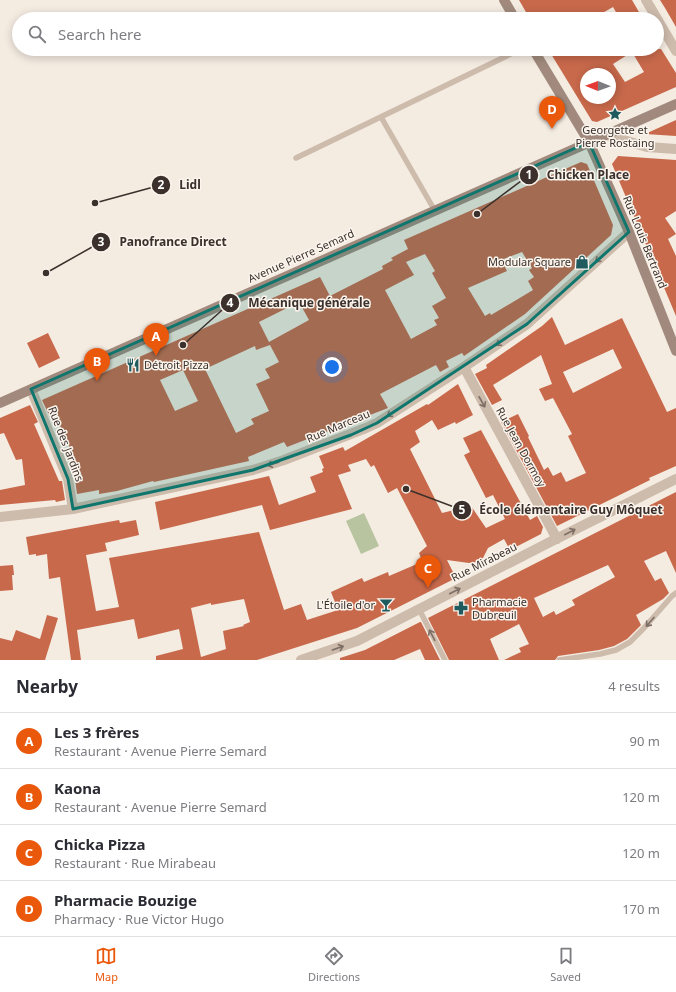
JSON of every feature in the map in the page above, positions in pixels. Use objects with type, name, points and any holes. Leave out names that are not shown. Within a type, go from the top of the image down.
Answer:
[{"type":"street","points":[[504,0],[512,12]]},
{"type":"street","points":[[646,0],[653,12]]},
{"type":"street","points":[[664,31],[676,51]]},
{"type":"street","name":"Rue Louis Bertrand","points":[[538,56],[589,142],[629,232],[676,351]]},
{"type":"street","name":"Avenue Pierre Semard","points":[[0,403],[676,104]]},
{"type":"street","points":[[607,135],[647,147],[676,149]]},
{"type":"street","name":"Rue Marceau","points":[[0,517],[73,509],[253,470],[351,435],[377,423],[464,367],[532,320],[629,232]]},
{"type":"street","name":"Rue Jean Dormoy","points":[[464,367],[557,539]]},
{"type":"street","name":"Rue des Jardins","points":[[31,389],[68,479],[73,509]]},
{"type":"street","name":"Rue Mirabeau","points":[[301,660],[357,641],[676,480]]},
{"type":"lane","points":[[296,158],[507,56]]},
{"type":"lane","points":[[382,117],[435,211]]},
{"type":"lane","points":[[559,660],[616,650],[630,642],[676,593]]},
{"type":"lane","points":[[419,609],[445,660]]},
{"type":"highlighted area","points":[[589,142],[629,232],[527,324],[377,423],[351,435],[253,470],[73,509],[68,479],[31,389]]},
{"type":"green space","points":[[364,513],[379,546],[361,554],[346,521]]},
{"type":"building","points":[[519,0],[632,0],[639,12],[616,12],[613,7],[604,12],[526,12]]},
{"type":"building","points":[[660,0],[676,0],[676,27],[665,8]]},
{"type":"building","points":[[664,54],[676,73],[676,87],[597,122],[592,121],[582,104],[616,104],[616,68],[625,82],[644,72],[634,56],[664,56]]},
{"type":"building","points":[[552,56],[626,56],[613,64],[616,68],[580,68],[580,101]]},
{"type":"building","points":[[676,120],[676,136],[645,134]]},
{"type":"building","points":[[618,156],[676,160],[676,211],[665,218],[676,234],[668,239],[676,256],[676,316],[612,164]]},
{"type":"building","points":[[581,162],[587,164],[613,225],[611,235],[525,314],[464,356],[462,353],[446,361],[449,367],[440,372],[436,365],[380,394],[388,408],[287,447],[284,442],[248,457],[249,461],[153,481],[117,491],[99,494],[99,490],[77,494],[75,479],[83,478],[55,414],[50,417],[42,400],[320,277],[330,296],[383,269],[382,266],[393,260],[391,258],[408,249],[404,240]],"holes":[[[522,252],[532,268],[529,270],[534,277],[528,281],[533,290],[491,315],[490,313],[485,316],[468,288],[507,271],[501,260]],[[425,254],[435,271],[432,273],[446,298],[432,306],[439,318],[434,320],[437,325],[411,339],[385,290],[414,275],[406,262]],[[299,302],[309,320],[269,342],[259,322]],[[270,345],[279,362],[265,369],[270,378],[256,384],[269,411],[251,419],[254,424],[236,433],[205,369],[255,346],[256,350]],[[183,370],[198,401],[175,411],[160,380]]]},
{"type":"building","points":[[552,317],[565,345],[622,318],[667,412],[676,408],[676,466],[649,478],[650,480],[557,526],[501,422],[518,414],[544,470],[548,467],[553,476],[561,472],[566,482],[586,473],[568,436],[572,434],[553,398],[545,401],[539,389],[552,384],[541,355],[493,385],[502,400],[492,405],[475,374],[487,368],[486,365],[542,326]],"holes":[[[613,349],[622,368],[573,393],[563,372]]]},
{"type":"building","points":[[48,333],[60,358],[39,368],[27,343]]},
{"type":"building","points":[[458,384],[473,415],[456,424],[455,422],[438,430],[432,420],[415,431],[420,442],[410,449],[442,513],[471,506],[486,528],[505,519],[493,495],[486,498],[464,455],[470,452],[463,438],[481,430],[530,520],[537,516],[543,527],[541,534],[510,550],[504,539],[488,548],[483,558],[477,562],[469,563],[447,560],[456,578],[357,628],[257,660],[156,660],[156,656],[183,649],[179,629],[138,639],[134,619],[77,630],[81,660],[71,660],[60,577],[49,579],[47,554],[36,556],[36,554],[29,555],[26,537],[119,520],[120,523],[136,520],[139,535],[105,543],[107,551],[86,555],[96,611],[119,607],[109,558],[259,532],[284,610],[301,604],[307,620],[338,610],[331,592],[362,578],[364,582],[388,572],[389,576],[417,564],[417,560],[421,558],[419,553],[427,546],[397,488],[388,493],[374,465],[371,467],[366,459],[348,465],[351,471],[338,475],[352,509],[270,530],[262,505],[160,530],[155,502],[269,476],[279,505],[316,492],[310,477],[323,472],[322,469],[324,468],[319,456],[343,447],[345,451],[427,404],[428,405]],"holes":[[[244,599],[250,622],[243,625],[244,626],[223,631],[226,649],[201,657],[191,608],[211,603],[211,605]]]},
{"type":"building","points":[[30,405],[38,422],[34,424],[59,481],[62,481],[65,500],[56,502],[55,500],[0,505],[0,490],[25,485],[22,459],[16,460],[4,433],[0,434],[0,418]]},
{"type":"building","points":[[676,492],[676,573],[666,551],[644,561],[655,581],[661,578],[669,593],[663,599],[636,615],[641,625],[627,639],[614,646],[599,650],[558,656],[555,660],[504,660],[521,652],[519,648],[529,644],[519,624],[490,639],[499,660],[449,660],[428,618]],"holes":[[[608,565],[615,577],[572,600],[575,605],[556,615],[554,611],[543,617],[534,598]]]},
{"type":"building","points":[[13,565],[13,590],[0,591],[0,566]]},
{"type":"building","points":[[47,615],[58,618],[45,660],[0,660],[0,638],[12,641],[16,630],[40,639]]},
{"type":"building","points":[[420,622],[440,660],[425,660],[420,649],[394,660],[340,660],[340,658],[365,650]]},
{"type":"place","name":"Georgette et Pierre Rostaing","points":[[615,114]]},
{"type":"place","name":"Pharmacie Bouzige","points":[[552,129]]},
{"type":"place","name":"Lidl","points":[[95,203]]},
{"type":"place","name":"Chicken Place","points":[[477,214]]},
{"type":"place","name":"Modular Square","points":[[582,262]]},
{"type":"place","name":"Panofrance Direct","points":[[46,273]]},
{"type":"place","name":"Mécanique générale","points":[[183,345]]},
{"type":"place","name":"Les 3 frères","points":[[156,356]]},
{"type":"place","name":"Détroit Pizza","points":[[133,365]]},
{"type":"place","name":"Kaona","points":[[97,381]]},
{"type":"place","name":"École élémentaire Guy Môquet","points":[[406,489]]},
{"type":"place","name":"Chicka Pizza","points":[[428,588]]},
{"type":"place","name":"L'Étoile d'or","points":[[386,605]]},
{"type":"place","name":"Pharmacie Dubreuil","points":[[461,608]]}]
